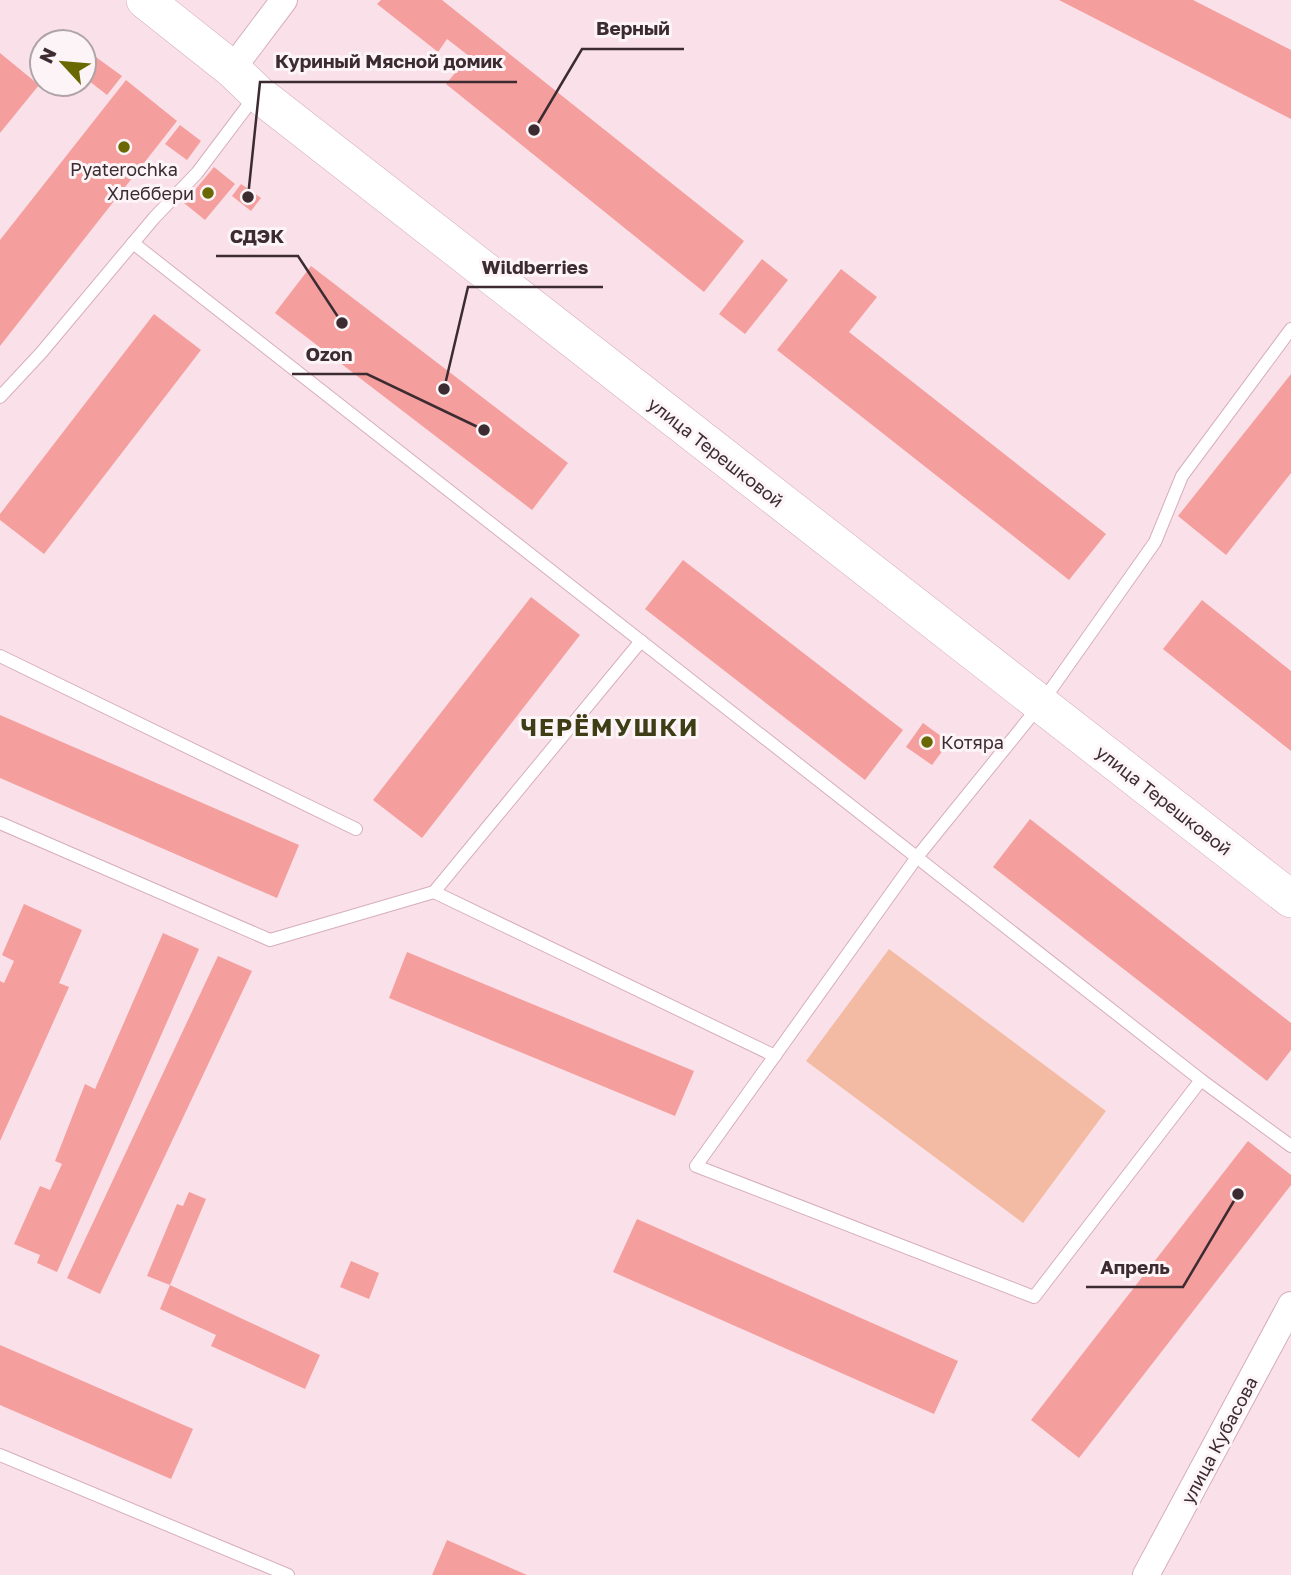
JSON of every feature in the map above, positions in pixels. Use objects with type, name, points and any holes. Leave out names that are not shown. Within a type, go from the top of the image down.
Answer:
[{"type":"main road","name":"улица Терешковой","points":[[145,0],[1291,899]]},
{"type":"street","points":[[245,81],[284,0]]},
{"type":"street","name":"улица Кубасова","points":[[1146,1575],[1291,1305]]},
{"type":"lane","points":[[0,397],[197,173],[245,81]]},
{"type":"lane","points":[[133,243],[1201,1080],[1291,1146]]},
{"type":"lane","points":[[1201,1080],[1034,1297],[696,1166],[917,857],[1041,705],[1155,542],[1182,476],[1291,329]]},
{"type":"lane","points":[[0,823],[270,940],[433,892],[641,640]]},
{"type":"lane","points":[[0,656],[356,829]]},
{"type":"lane","points":[[433,892],[775,1056]]},
{"type":"lane","points":[[0,1455],[288,1575]]},
{"type":"shaded area","points":[[889,949],[1106,1111],[1023,1223],[806,1061]]},
{"type":"building","points":[[381,0],[442,0],[744,241],[704,292],[446,84],[469,56],[447,39],[438,52],[377,4]]},
{"type":"building","points":[[1059,0],[1193,0],[1291,50],[1291,119]]},
{"type":"building","points":[[0,53],[28,76],[28,98],[0,133]]},
{"type":"building","points":[[98,59],[122,76],[107,95],[98,88]]},
{"type":"building","points":[[126,80],[177,121],[0,346],[0,240]]},
{"type":"building","points":[[180,125],[201,141],[187,160],[165,144]]},
{"type":"building","points":[[214,167],[235,184],[205,220],[184,203]]},
{"type":"building","points":[[241,184],[261,198],[251,211],[232,196]]},
{"type":"building","points":[[762,259],[788,280],[745,334],[719,314]]},
{"type":"building","points":[[311,266],[568,463],[532,510],[275,313]]},
{"type":"building","points":[[841,269],[877,297],[849,332],[1106,534],[1069,580],[777,350]]},
{"type":"building","points":[[154,314],[201,350],[44,554],[0,520],[0,514]]},
{"type":"building","points":[[1291,374],[1291,473],[1226,555],[1178,516]]},
{"type":"building","points":[[683,560],[903,730],[865,780],[645,609]]},
{"type":"building","points":[[531,597],[580,635],[422,838],[373,800]]},
{"type":"building","points":[[1202,600],[1291,671],[1291,751],[1163,649]]},
{"type":"building","points":[[0,715],[299,845],[277,898],[0,778]]},
{"type":"building","points":[[923,723],[949,742],[932,765],[906,747]]},
{"type":"building","points":[[1030,819],[1291,1023],[1291,1050],[1267,1081],[993,867]]},
{"type":"building","points":[[24,904],[82,930],[59,983],[69,987],[0,1141],[0,981],[4,983],[14,961],[2,955]]},
{"type":"building","points":[[163,933],[199,949],[57,1272],[37,1263],[40,1255],[14,1244],[40,1186],[50,1190],[62,1164],[55,1161],[85,1084],[95,1089]]},
{"type":"building","points":[[407,952],[694,1071],[675,1116],[389,998]]},
{"type":"building","points":[[218,956],[252,971],[100,1294],[67,1278]]},
{"type":"building","points":[[1248,1141],[1291,1175],[1291,1185],[1079,1458],[1031,1420]]},
{"type":"building","points":[[189,1192],[206,1199],[170,1285],[147,1276],[177,1204],[183,1206]]},
{"type":"building","points":[[637,1219],[958,1361],[934,1414],[613,1272]]},
{"type":"building","points":[[351,1261],[379,1273],[369,1299],[340,1287]]},
{"type":"building","points":[[170,1285],[320,1355],[305,1389],[211,1346],[216,1335],[160,1309]]},
{"type":"building","points":[[0,1345],[193,1429],[171,1479],[0,1405]]},
{"type":"building","points":[[447,1540],[527,1575],[432,1575]]},
{"type":"place","name":"Верный","points":[[534,130]]},
{"type":"place","name":"Pyaterochka","points":[[124,147]]},
{"type":"place","name":"Хлеббери","points":[[208,193]]},
{"type":"place","name":"Куриный Мясной домик","points":[[248,197]]},
{"type":"place","name":"СДЭК","points":[[342,323]]},
{"type":"place","name":"Wildberries","points":[[444,389]]},
{"type":"place","name":"Ozon","points":[[484,430]]},
{"type":"place","name":"Котяра","points":[[927,742]]},
{"type":"place","name":"Апрель","points":[[1238,1194]]},
{"type":"district","name":"ЧЕРЁМУШКИ","points":[[610,726]]}]
